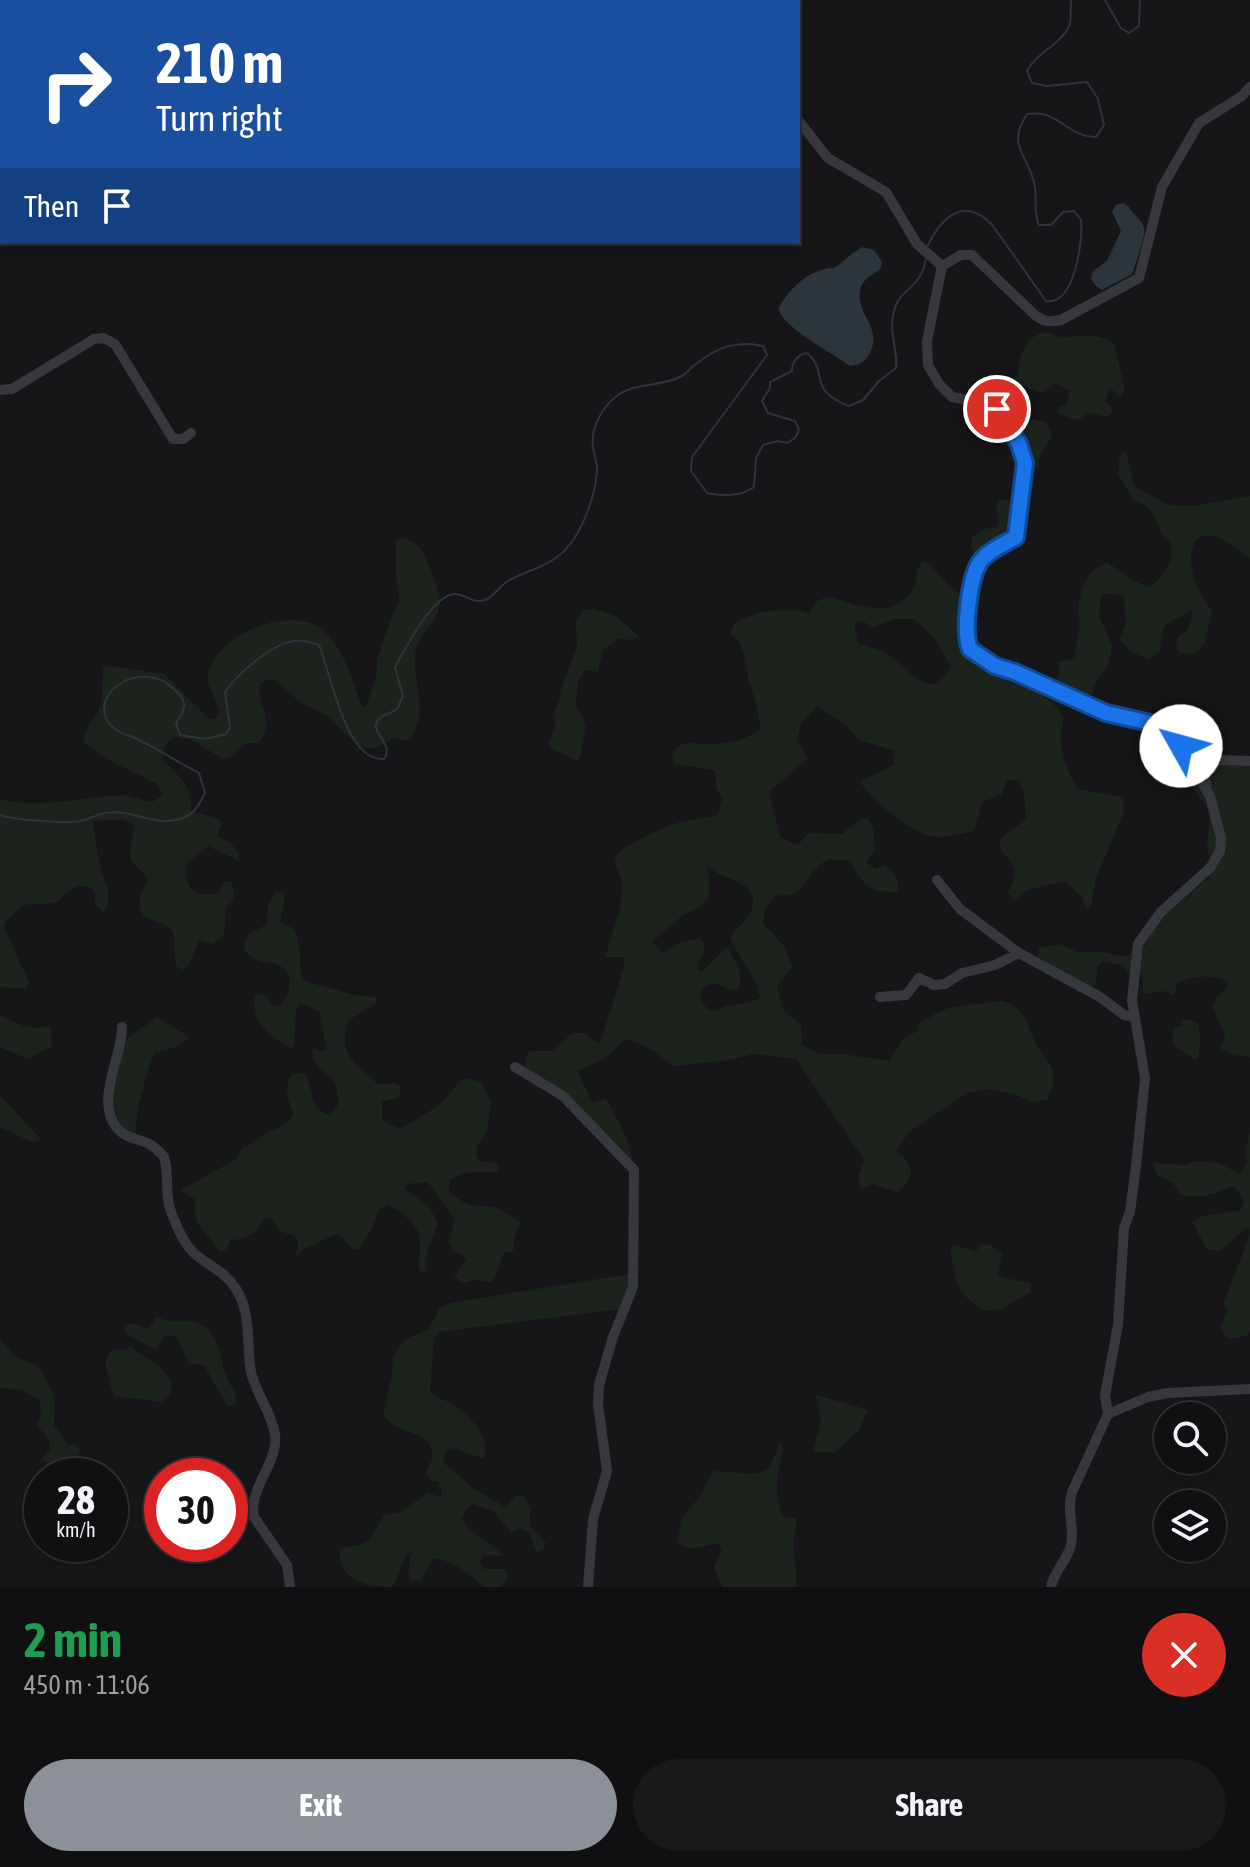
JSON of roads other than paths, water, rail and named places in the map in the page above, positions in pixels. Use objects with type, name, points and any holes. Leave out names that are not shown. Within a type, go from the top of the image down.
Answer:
[{"type":"street","points":[[939,262],[972,255],[1035,315],[1046,321],[1061,320],[1134,283],[1142,272],[1162,187],[1199,123],[1242,96],[1250,87]]},
{"type":"street","points":[[800,123],[828,158],[886,192],[922,250],[939,262]]},
{"type":"street","points":[[939,262],[927,341],[928,365],[939,384],[952,397],[997,409],[1019,444],[1025,463],[1016,537],[984,557],[976,571],[965,631],[970,649],[995,666],[1106,713],[1155,724],[1181,746],[1206,789],[1217,816],[1221,838],[1220,851],[1204,876],[1161,912],[1140,938],[1133,988],[1133,1017],[1145,1078],[1130,1212],[1124,1228],[1118,1325],[1105,1395],[1108,1414],[1072,1492],[1069,1502],[1073,1531],[1070,1549],[1051,1587]]},
{"type":"street","points":[[0,390],[12,389],[94,339],[103,338],[115,344],[173,439],[183,439],[191,433]]},
{"type":"street","points":[[1206,789],[1205,775],[1211,763],[1222,760],[1250,761]]},
{"type":"street","points":[[937,880],[960,909],[1019,953],[1107,1001],[1124,1015],[1133,1017]]},
{"type":"street","points":[[880,997],[897,998],[908,994],[919,978],[934,985],[945,984],[962,973],[995,965],[1019,953]]},
{"type":"street","points":[[122,1027],[108,1094],[113,1119],[120,1131],[147,1141],[164,1157],[169,1207],[187,1244],[194,1253],[225,1274],[242,1298],[252,1377],[275,1436],[253,1511],[287,1565],[290,1587]]},
{"type":"street","points":[[515,1067],[563,1096],[634,1170],[633,1287],[613,1337],[599,1385],[598,1404],[607,1471],[593,1519],[588,1587]]},
{"type":"street","points":[[1108,1414],[1148,1397],[1168,1393],[1250,1389]]},
{"type":"waterway","points":[[927,247],[947,219],[955,213],[973,212],[993,226],[1046,301],[1056,300],[1070,283],[1078,255],[1081,220],[1074,211],[1063,212],[1051,225],[1039,225],[1035,187],[1018,135],[1027,114],[1047,115],[1085,136],[1096,137],[1104,125],[1098,99],[1087,82],[1047,86],[1032,83],[1027,71],[1069,27],[1071,0]]},
{"type":"waterway","points":[[1105,0],[1121,28],[1129,33],[1139,26],[1140,0]]},
{"type":"waterway","points":[[0,815],[65,822],[81,821],[111,812],[165,821],[189,815],[205,793],[199,773],[116,730],[106,718],[104,706],[109,694],[131,679],[146,677],[162,681],[183,700],[183,711],[176,723],[180,735],[205,739],[226,734],[230,727],[225,692],[255,661],[293,641],[319,645],[349,732],[371,756],[384,759],[386,748],[376,723],[397,709],[403,696],[395,667],[429,612],[447,596],[456,594],[477,601],[488,599],[508,581],[551,561],[573,541],[590,506],[596,482],[594,432],[599,418],[612,400],[633,388],[682,376],[704,358],[728,346],[763,346],[767,355],[692,457],[691,471],[707,493],[743,493],[754,487],[756,458],[763,445],[778,441],[787,443],[795,438],[799,430],[795,421],[768,413],[762,401],[770,382],[792,371],[796,359],[807,353],[814,360],[822,387],[827,393],[849,406],[863,400],[879,381],[896,368],[892,326],[894,311],[901,297],[920,276],[926,257]]}]
